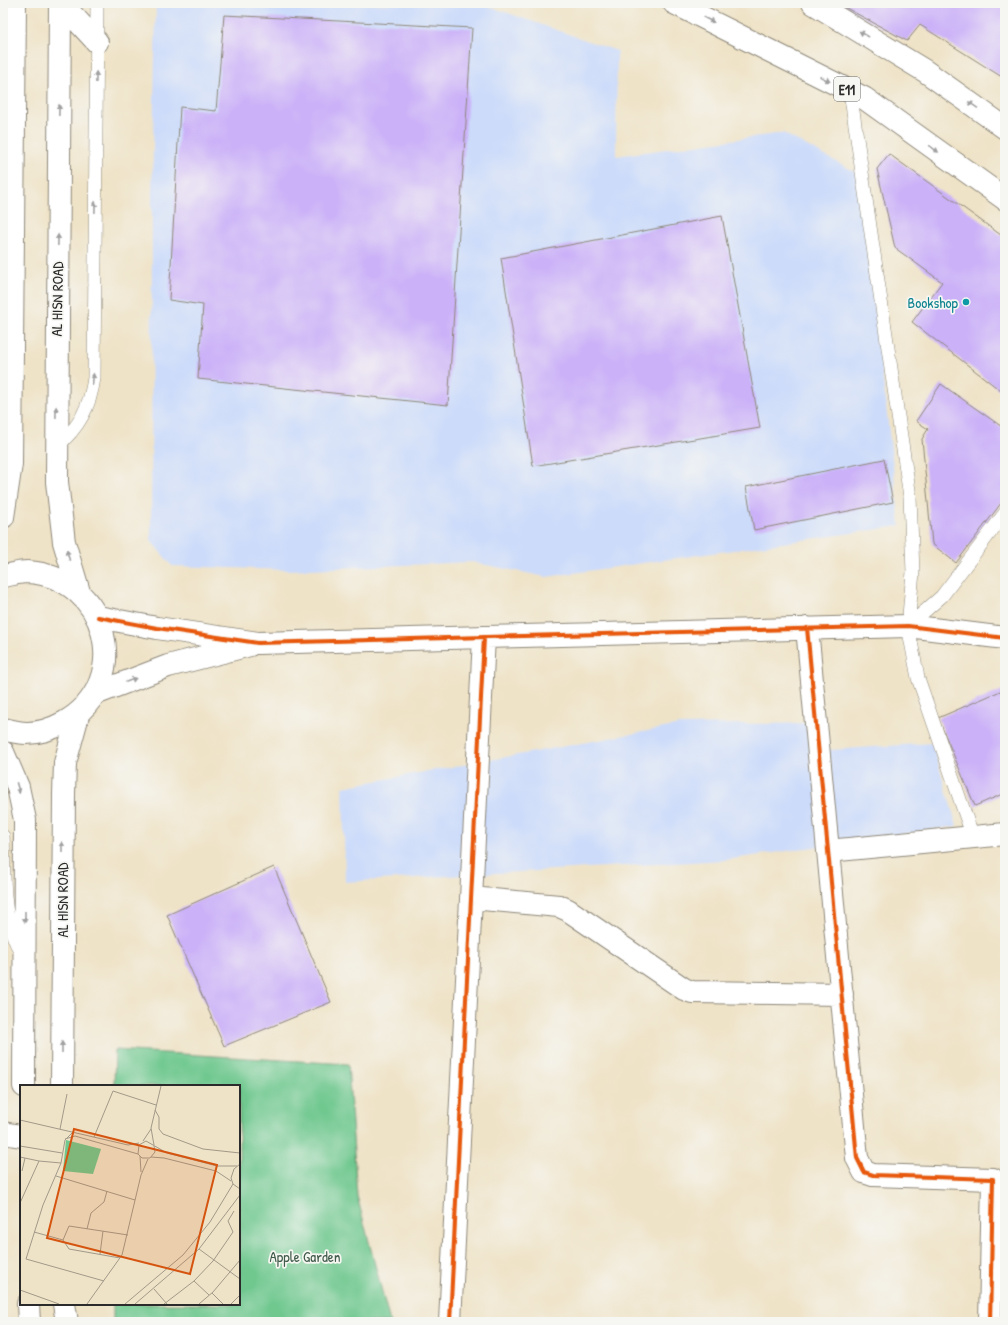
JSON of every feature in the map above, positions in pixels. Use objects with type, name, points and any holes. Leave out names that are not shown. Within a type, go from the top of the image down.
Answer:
[{"type":"street","points":[[3,517],[10,464],[15,3]]},
{"type":"street","points":[[61,3],[97,42]]},
{"type":"street","name":"AL HISN ROAD","points":[[61,3],[56,447],[57,482],[64,542],[79,592]]},
{"type":"street","name":"E11","points":[[674,3],[864,98],[1005,200]]},
{"type":"street","points":[[813,3],[925,71],[1005,128]]},
{"type":"street","points":[[3,576],[26,572],[55,577],[79,592],[90,604],[98,617],[106,642],[105,669],[95,694],[78,715],[54,728],[27,733],[3,729]]},
{"type":"street","points":[[98,617],[157,628],[258,643],[908,626],[1005,638]]},
{"type":"street","points":[[808,628],[857,1158],[864,1172],[873,1175],[999,1174],[990,1322]]},
{"type":"street","points":[[450,1322],[484,637]]},
{"type":"street","points":[[95,694],[168,666],[258,643]]},
{"type":"street","name":"AL HISN ROAD","points":[[62,1085],[65,763],[78,715]]},
{"type":"street","points":[[3,752],[18,787],[25,820],[24,1085]]},
{"type":"street","points":[[828,851],[1005,834]]},
{"type":"street","points":[[472,898],[559,906],[568,910],[684,989],[692,992],[842,994]]},
{"type":"street","points":[[3,1133],[20,1136]]},
{"type":"street","points":[[28,1305],[29,1322]]},
{"type":"street","points":[[64,1305],[67,1322]]},
{"type":"lane","points":[[56,447],[68,437],[84,414],[92,394],[94,378],[97,3]]},
{"type":"lane","points":[[850,91],[910,497],[913,572],[908,626],[918,678],[973,837]]},
{"type":"lane","points":[[908,626],[942,596],[1005,513]]},
{"type":"lane","points":[[3,836],[6,912],[13,937],[25,960]]},
{"type":"shaded area","points":[[156,3],[482,4],[617,51],[616,156],[783,133],[859,174],[900,526],[546,577],[472,562],[289,570],[172,566],[151,541],[152,196]]},
{"type":"shaded area","points":[[817,723],[830,750],[932,743],[957,826],[726,860],[345,882],[343,787],[680,725]]},
{"type":"green space","name":"Apple Garden","points":[[115,1050],[348,1064],[357,1196],[390,1322],[113,1322],[113,1305],[240,1305],[240,1085],[114,1085]]},
{"type":"building","points":[[837,3],[1005,3],[1005,79],[920,25],[907,41]]},
{"type":"building","points":[[224,15],[472,28],[448,405],[198,379],[203,305],[169,300],[180,107],[216,111]]},
{"type":"building","points":[[889,154],[1005,238],[1005,394],[912,322],[942,282],[895,248],[877,169]]},
{"type":"building","points":[[722,216],[760,428],[533,466],[501,258]]},
{"type":"building","points":[[941,384],[1005,429],[1005,498],[956,563],[932,544],[922,439],[928,429],[916,421]]},
{"type":"building","points":[[884,459],[893,502],[754,530],[746,487]]},
{"type":"building","points":[[1005,689],[1005,793],[975,806],[938,718]]},
{"type":"building","points":[[274,867],[331,1002],[224,1046],[167,915]]},
{"type":"cycle path","points":[[98,617],[157,628],[258,643],[908,626],[1005,638]]},
{"type":"cycle path","points":[[807,628],[857,1158],[864,1172],[873,1175],[993,1179],[990,1322]]},
{"type":"cycle path","points":[[450,1322],[484,637]]},
{"type":"place","name":"Bookshop","points":[[966,302]]}]
